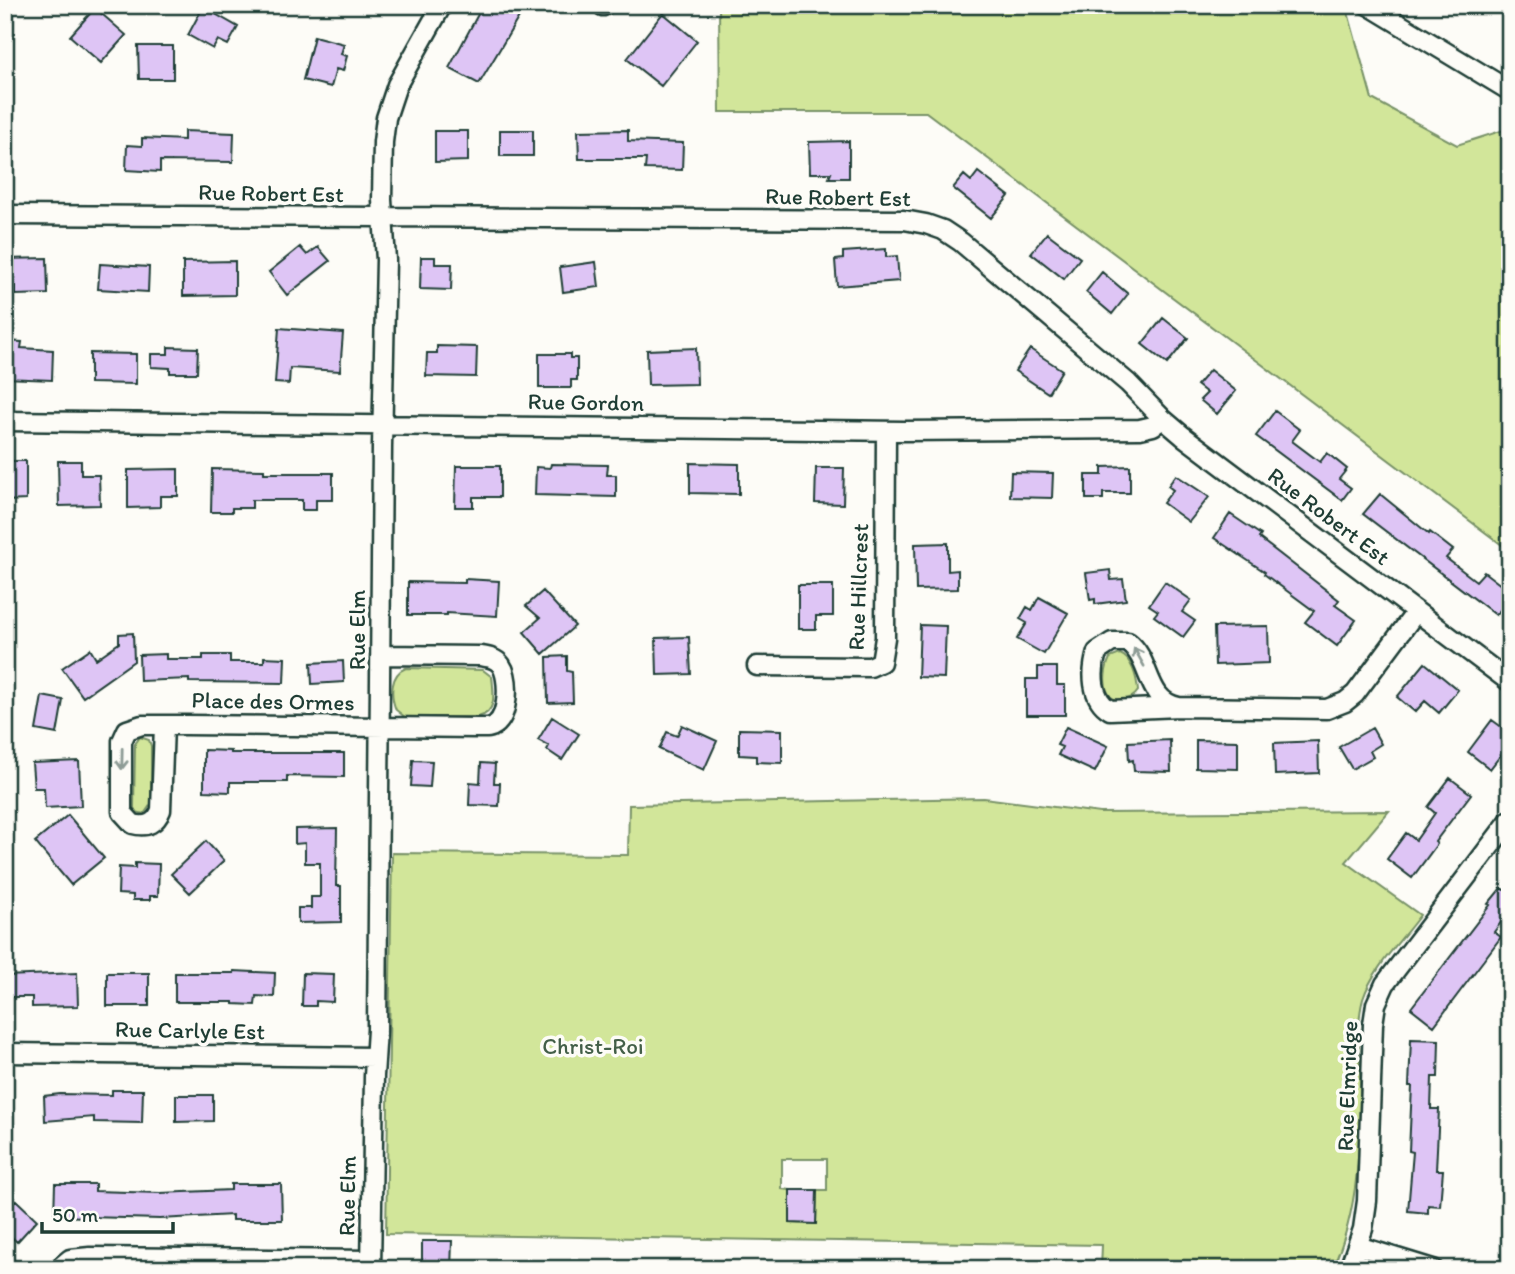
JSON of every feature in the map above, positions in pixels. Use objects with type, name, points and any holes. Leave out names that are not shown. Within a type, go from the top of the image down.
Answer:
[{"type":"street","name":"Rue Elm","points":[[371,1264],[377,1030],[386,260],[382,174],[386,118],[406,66],[442,5]]},
{"type":"street","points":[[1368,5],[1510,91]]},
{"type":"street","name":"Rue Robert Est","points":[[5,215],[904,220],[926,224],[943,230],[974,252],[1128,383],[1163,419],[1510,682]]},
{"type":"street","name":"Rue Gordon","points":[[5,421],[886,431],[1140,429],[1153,426],[1163,419]]},
{"type":"street","name":"Rue Hillcrest","points":[[757,666],[870,667],[881,662],[885,638],[886,431]]},
{"type":"street","points":[[1179,707],[1164,702],[1157,694],[1140,653],[1128,642],[1112,642],[1097,652],[1094,675],[1096,693],[1103,706],[1119,712],[1179,707],[1315,710],[1336,706],[1355,694],[1416,612]]},
{"type":"street","name":"Place des Ormes","points":[[164,725],[161,810],[150,824],[133,824],[122,812],[124,734],[136,725],[164,725],[381,727],[493,727],[503,713],[505,679],[502,666],[497,661],[486,656],[382,655]]},
{"type":"street","name":"Rue Elmridge","points":[[1349,1269],[1358,1246],[1367,1201],[1376,1004],[1395,970],[1510,820]]},
{"type":"street","name":"Rue Carlyle Est","points":[[5,1053],[375,1057]]},
{"type":"street","points":[[1358,1246],[1433,1269]]},
{"type":"street","points":[[58,1269],[70,1259],[90,1257],[371,1264]]},
{"type":"green space","points":[[719,5],[1346,5],[1372,99],[1457,145],[1510,128],[1510,207],[1505,210],[1503,251],[1510,279],[1510,551],[926,112],[720,112]]},
{"type":"green space","points":[[1120,654],[1131,664],[1138,691],[1132,697],[1116,700],[1107,691],[1105,678],[1110,658]]},
{"type":"green space","points":[[406,668],[483,670],[492,677],[491,707],[478,717],[405,717],[396,710],[392,692],[394,680]]},
{"type":"green space","points":[[140,737],[149,740],[151,746],[151,804],[144,814],[136,812],[134,808],[135,744]]},
{"type":"green space","name":"Christ-Roi","points":[[984,798],[1100,813],[1389,811],[1346,862],[1420,915],[1373,976],[1363,999],[1359,1028],[1360,1127],[1356,1176],[1348,1223],[1332,1269],[1101,1269],[1102,1245],[386,1234],[392,853],[628,855],[629,805]],"holes":[[[782,1159],[827,1159],[827,1190],[817,1190],[816,1224],[790,1223],[790,1190],[782,1189]]]},
{"type":"building","points":[[483,5],[526,5],[479,84],[449,68]]},
{"type":"building","points":[[203,7],[238,27],[228,45],[218,40],[213,49],[188,35]]},
{"type":"building","points":[[95,8],[126,35],[101,63],[70,36]]},
{"type":"building","points":[[663,13],[697,41],[661,86],[627,59]]},
{"type":"building","points":[[314,36],[344,44],[341,54],[347,56],[343,71],[336,69],[331,87],[303,80]]},
{"type":"building","points":[[138,46],[173,46],[173,79],[139,79]]},
{"type":"building","points":[[500,130],[533,130],[533,156],[500,156]]},
{"type":"building","points":[[628,130],[628,141],[683,143],[682,170],[645,169],[646,159],[579,159],[578,131]]},
{"type":"building","points":[[184,131],[234,133],[233,162],[160,161],[160,172],[126,170],[127,145],[142,146],[142,138],[184,140]]},
{"type":"building","points":[[435,131],[468,131],[468,161],[435,162]]},
{"type":"building","points":[[849,141],[849,178],[829,178],[831,173],[810,173],[809,142]]},
{"type":"building","points":[[978,172],[1009,196],[991,218],[953,188],[964,175],[971,181]]},
{"type":"building","points":[[1047,233],[1080,258],[1064,279],[1031,253]]},
{"type":"building","points":[[300,247],[307,255],[318,247],[330,261],[287,295],[269,272]]},
{"type":"building","points":[[886,249],[886,257],[897,256],[899,281],[837,286],[835,260],[843,259],[843,252]]},
{"type":"building","points":[[421,257],[435,257],[435,264],[452,264],[451,290],[420,289]]},
{"type":"building","points":[[47,258],[48,294],[15,295],[15,286],[5,287],[5,259]]},
{"type":"building","points":[[235,261],[235,295],[183,296],[183,262]]},
{"type":"building","points":[[596,262],[599,287],[563,292],[560,267]]},
{"type":"building","points":[[100,264],[149,267],[148,292],[98,289]]},
{"type":"building","points":[[1102,272],[1128,294],[1112,314],[1086,292]]},
{"type":"building","points":[[1163,318],[1188,338],[1167,364],[1142,344]]},
{"type":"building","points":[[279,328],[343,333],[340,371],[290,368],[289,384],[275,383]]},
{"type":"building","points":[[5,341],[22,342],[21,348],[53,350],[52,380],[5,378]]},
{"type":"building","points":[[437,346],[477,347],[476,377],[426,376],[427,353],[437,353]]},
{"type":"building","points":[[168,347],[198,348],[197,373],[170,373],[170,368],[151,367],[151,354],[168,354]]},
{"type":"building","points":[[696,348],[697,384],[648,385],[647,350]]},
{"type":"building","points":[[1030,349],[1062,370],[1048,393],[1015,371]]},
{"type":"building","points":[[90,353],[136,354],[136,384],[90,383]]},
{"type":"building","points":[[539,354],[570,354],[570,358],[577,358],[577,380],[571,380],[571,388],[539,388]]},
{"type":"building","points":[[1210,370],[1236,391],[1217,414],[1200,400],[1207,393],[1197,385]]},
{"type":"building","points":[[1275,411],[1300,430],[1292,441],[1320,462],[1327,453],[1347,469],[1339,479],[1351,488],[1342,500],[1256,436]]},
{"type":"building","points":[[5,461],[26,461],[26,500],[5,501]]},
{"type":"building","points":[[58,461],[81,461],[81,475],[99,475],[100,505],[59,506]]},
{"type":"building","points":[[690,463],[739,464],[739,494],[690,493]]},
{"type":"building","points":[[551,464],[608,465],[607,475],[616,475],[616,497],[535,495],[536,467],[550,468]]},
{"type":"building","points":[[456,466],[500,466],[500,497],[473,497],[473,507],[455,507]]},
{"type":"building","points":[[1130,466],[1130,493],[1103,493],[1103,499],[1086,499],[1086,475],[1102,475],[1102,467]]},
{"type":"building","points":[[816,468],[844,468],[843,504],[815,503]]},
{"type":"building","points":[[178,469],[178,496],[160,496],[160,507],[128,508],[128,470]]},
{"type":"building","points":[[212,469],[264,470],[264,473],[333,473],[333,500],[316,500],[316,510],[302,510],[302,500],[252,500],[252,508],[211,512]]},
{"type":"building","points":[[1011,472],[1053,473],[1052,498],[1010,497]]},
{"type":"building","points":[[1176,475],[1209,497],[1189,522],[1163,503],[1173,490],[1168,486]]},
{"type":"building","points":[[1380,494],[1453,550],[1446,558],[1476,581],[1484,572],[1510,592],[1510,598],[1496,615],[1363,514]]},
{"type":"building","points":[[1230,514],[1261,535],[1259,538],[1339,600],[1335,605],[1356,620],[1337,646],[1305,622],[1314,611],[1264,574],[1265,572],[1214,538]]},
{"type":"building","points":[[948,543],[948,571],[958,570],[958,589],[916,590],[915,544]]},
{"type":"building","points":[[1110,570],[1111,580],[1123,579],[1126,600],[1095,604],[1095,599],[1090,600],[1086,573]]},
{"type":"building","points":[[465,579],[499,581],[497,616],[447,613],[408,615],[408,582],[465,583]]},
{"type":"building","points":[[1165,582],[1191,600],[1182,612],[1195,621],[1183,637],[1154,616],[1158,611],[1149,605]]},
{"type":"building","points":[[798,585],[833,585],[833,616],[816,616],[816,629],[798,629]]},
{"type":"building","points":[[543,591],[575,626],[543,654],[524,632],[540,618],[526,606]]},
{"type":"building","points":[[1039,597],[1068,613],[1044,654],[1017,639],[1027,623],[1020,619],[1027,607],[1032,610]]},
{"type":"building","points":[[920,625],[946,626],[944,678],[918,677]]},
{"type":"building","points":[[1268,626],[1269,663],[1215,665],[1214,627]]},
{"type":"building","points":[[133,633],[134,661],[83,697],[62,668],[90,649],[96,659],[119,643],[119,634]]},
{"type":"building","points":[[689,637],[691,674],[657,675],[656,638]]},
{"type":"building","points":[[166,654],[166,659],[203,659],[203,655],[230,655],[230,662],[264,662],[264,657],[285,658],[284,683],[189,682],[189,679],[140,681],[139,655]]},
{"type":"building","points":[[567,656],[567,671],[572,672],[573,702],[548,703],[547,657]]},
{"type":"building","points":[[343,661],[344,682],[312,684],[311,663]]},
{"type":"building","points":[[1425,663],[1458,690],[1439,713],[1425,701],[1415,712],[1397,697]]},
{"type":"building","points":[[1038,667],[1057,667],[1057,685],[1065,685],[1065,715],[1026,715],[1026,679],[1038,679]]},
{"type":"building","points":[[42,696],[63,700],[57,734],[36,730]]},
{"type":"building","points":[[552,717],[579,734],[562,760],[547,750],[549,746],[538,740]]},
{"type":"building","points":[[1492,720],[1510,733],[1510,743],[1490,769],[1468,752]]},
{"type":"building","points":[[682,725],[717,741],[704,770],[659,749],[667,732],[677,736]]},
{"type":"building","points":[[1066,727],[1108,746],[1095,772],[1058,755],[1062,747],[1057,745]]},
{"type":"building","points":[[1372,728],[1381,744],[1370,751],[1373,757],[1352,769],[1339,747]]},
{"type":"building","points":[[739,729],[782,730],[782,763],[756,762],[756,756],[739,755]]},
{"type":"building","points":[[1170,740],[1171,772],[1134,771],[1133,760],[1129,761],[1128,742]]},
{"type":"building","points":[[1196,740],[1238,741],[1238,769],[1196,768]]},
{"type":"building","points":[[1318,741],[1319,773],[1275,775],[1274,743]]},
{"type":"building","points":[[204,750],[231,753],[344,753],[344,777],[287,776],[287,782],[230,782],[230,792],[204,791]]},
{"type":"building","points":[[413,760],[432,761],[430,787],[411,786]]},
{"type":"building","points":[[79,761],[81,806],[45,808],[44,788],[34,788],[32,763]]},
{"type":"building","points":[[481,763],[495,764],[494,783],[500,783],[499,806],[469,805],[470,782],[480,783]]},
{"type":"building","points":[[1450,778],[1471,794],[1412,878],[1387,859],[1406,833],[1416,840],[1435,813],[1428,807]]},
{"type":"building","points":[[68,815],[104,858],[71,885],[35,842]]},
{"type":"building","points":[[337,828],[336,886],[341,886],[341,922],[298,923],[298,908],[311,908],[311,897],[320,897],[320,863],[305,863],[305,843],[295,844],[295,829]]},
{"type":"building","points":[[206,841],[224,861],[190,893],[171,874]]},
{"type":"building","points":[[135,863],[159,864],[158,896],[150,896],[150,900],[133,900],[133,895],[118,894],[119,867],[135,868]]},
{"type":"building","points":[[1501,888],[1510,893],[1510,910],[1494,932],[1501,937],[1434,1026],[1411,1008]]},
{"type":"building","points":[[77,973],[78,1006],[32,1007],[32,997],[5,997],[5,976]]},
{"type":"building","points":[[107,973],[149,973],[149,1006],[107,1006]]},
{"type":"building","points":[[175,973],[275,973],[274,997],[256,996],[255,1005],[233,1002],[175,1002]]},
{"type":"building","points":[[303,973],[334,974],[333,1002],[316,1001],[316,1006],[302,1006]]},
{"type":"building","points":[[1411,1039],[1439,1040],[1438,1077],[1432,1077],[1431,1109],[1439,1109],[1436,1170],[1443,1170],[1440,1206],[1428,1205],[1428,1213],[1408,1211],[1413,1152],[1409,1151]]},
{"type":"building","points":[[112,1090],[143,1090],[142,1123],[94,1122],[94,1117],[45,1121],[44,1096],[112,1095]]},
{"type":"building","points":[[176,1095],[213,1095],[213,1121],[176,1122]]},
{"type":"building","points":[[55,1184],[95,1184],[95,1191],[160,1193],[231,1190],[231,1184],[281,1184],[282,1220],[232,1220],[232,1215],[160,1219],[54,1216]]},
{"type":"building","points":[[790,1190],[817,1190],[816,1224],[790,1223]]},
{"type":"building","points":[[16,1200],[37,1220],[17,1242],[5,1231],[5,1211]]},
{"type":"building","points":[[422,1241],[452,1241],[451,1269],[431,1269],[432,1265],[422,1265]]}]
